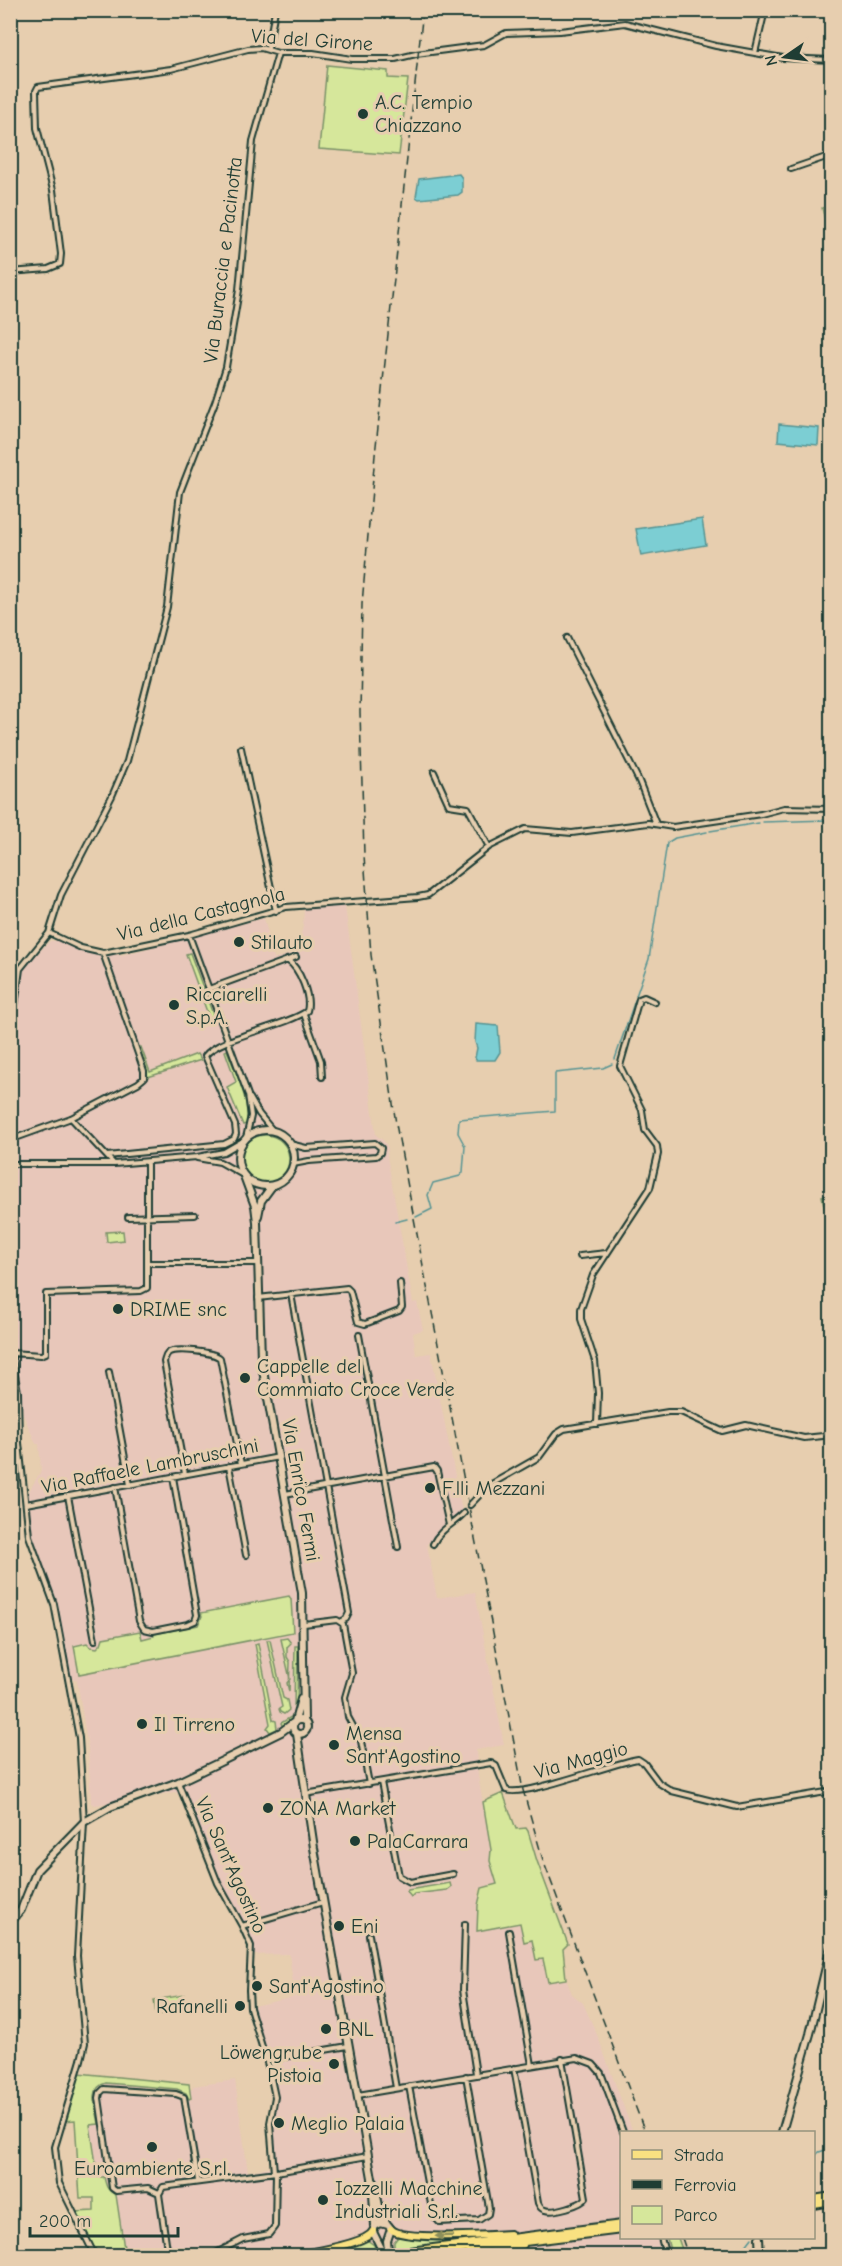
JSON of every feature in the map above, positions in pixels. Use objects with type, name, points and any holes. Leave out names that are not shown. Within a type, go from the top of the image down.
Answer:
[{"type":"main road","points":[[815,2204],[831,2196]]},
{"type":"main road","points":[[815,2199],[831,2202]]},
{"type":"main road","points":[[583,2232],[620,2224]]},
{"type":"main road","points":[[389,2227],[397,2234],[427,2236],[546,2236]]},
{"type":"main road","points":[[292,2256],[371,2236],[374,2228]]},
{"type":"main road","points":[[383,2253],[620,2230]]},
{"type":"main road","points":[[412,2256],[546,2236]]},
{"type":"main road","points":[[477,2256],[546,2236]]},
{"type":"street","points":[[268,50],[275,10]]},
{"type":"street","points":[[755,53],[765,10]]},
{"type":"street","name":"Via del Girone","points":[[10,272],[48,269],[60,264],[62,254],[53,190],[37,128],[36,91],[38,87],[171,69],[235,51],[268,50],[278,53],[313,53],[352,59],[395,59],[418,53],[479,46],[506,33],[560,31],[626,23],[716,46],[800,59],[831,60]]},
{"type":"street","name":"Via Buraccia e Pacinotta","points":[[18,973],[49,933],[61,895],[124,768],[161,633],[171,584],[180,492],[224,373],[239,290],[253,141],[278,53]]},
{"type":"street","points":[[791,169],[831,155]]},
{"type":"street","points":[[567,638],[639,781],[656,824]]},
{"type":"street","points":[[241,748],[276,911]]},
{"type":"street","points":[[434,772],[448,805],[468,808],[489,847]]},
{"type":"street","name":"Via della Castagnola","points":[[49,933],[81,948],[103,953],[189,935],[286,907],[418,897],[428,894],[489,847],[525,830],[572,833],[639,823],[681,827],[784,808],[831,809]]},
{"type":"street","points":[[189,935],[248,1095],[261,1117],[273,1131]]},
{"type":"street","points":[[10,1140],[71,1118],[78,1112],[138,1083],[144,1076],[103,953]]},
{"type":"street","points":[[209,988],[297,957]]},
{"type":"street","points":[[108,1156],[226,1144],[234,1139],[235,1125],[205,1056],[208,1052],[229,1042],[304,1014],[308,1010],[308,1000],[296,967],[287,960]]},
{"type":"street","points":[[10,973],[18,973],[15,1006],[10,1017]]},
{"type":"street","points":[[597,1424],[596,1367],[581,1312],[591,1278],[647,1193],[658,1159],[657,1146],[645,1130],[642,1110],[620,1066],[639,999],[644,998],[656,1002]]},
{"type":"street","points":[[304,1014],[322,1065],[322,1077]]},
{"type":"street","points":[[248,1095],[251,1116],[238,1158],[253,1201],[257,1222]]},
{"type":"street","points":[[71,1118],[114,1164]]},
{"type":"street","points":[[10,1164],[114,1164],[197,1157],[225,1152],[260,1130],[273,1131],[284,1136],[293,1153],[293,1164],[285,1179],[272,1185],[256,1185],[224,1163],[197,1157]]},
{"type":"street","points":[[290,1144],[308,1148],[375,1143],[381,1148],[380,1153],[376,1156],[293,1164]]},
{"type":"street","points":[[11,1353],[46,1353],[46,1294],[144,1290],[148,1286],[147,1162]]},
{"type":"street","points":[[257,1222],[261,1201],[272,1185]]},
{"type":"street","points":[[128,1217],[195,1215]]},
{"type":"street","name":"Via Enrico Fermi","points":[[257,1222],[261,1359],[300,1578],[304,1624],[303,1692]]},
{"type":"street","points":[[580,1256],[607,1253]]},
{"type":"street","points":[[148,1263],[258,1263]]},
{"type":"street","points":[[258,1298],[349,1288],[358,1322],[365,1324],[399,1311],[402,1307],[400,1283]]},
{"type":"street","points":[[291,1294],[349,1613],[342,1622]]},
{"type":"street","points":[[10,1299],[10,1329]]},
{"type":"street","points":[[358,1335],[398,1547]]},
{"type":"street","points":[[10,1347],[19,1401],[19,1443],[30,1540],[53,1598],[79,1738],[84,1822],[77,1948],[85,2043],[55,2147],[59,2183],[95,2256]]},
{"type":"street","points":[[185,1474],[165,1371],[165,1358],[171,1351],[209,1353],[219,1356],[241,1464]]},
{"type":"street","points":[[109,1372],[130,1485]]},
{"type":"street","points":[[470,1505],[488,1486],[539,1457],[560,1431],[575,1427],[668,1412],[681,1412],[722,1431],[746,1425],[804,1438],[823,1436],[831,1431]]},
{"type":"street","name":"Via Raffaele Lambruschini","points":[[26,1504],[279,1457]]},
{"type":"street","points":[[229,1466],[246,1555]]},
{"type":"street","points":[[285,1494],[433,1467],[437,1469],[449,1525]]},
{"type":"street","points":[[115,1487],[138,1617],[142,1626],[151,1631],[191,1624],[197,1616],[172,1477]]},
{"type":"street","points":[[68,1496],[95,1640]]},
{"type":"street","points":[[433,1544],[449,1525],[464,1513]]},
{"type":"street","points":[[304,1624],[335,1620],[342,1622]]},
{"type":"street","points":[[342,1622],[352,1673],[345,1698],[348,1718],[361,1741],[369,1784]]},
{"type":"street","points":[[281,1731],[299,1732],[307,1726],[304,1720],[303,1692]]},
{"type":"street","points":[[303,1692],[294,1722],[299,1732],[305,1794],[372,2178],[374,2228],[383,2253]]},
{"type":"street","points":[[10,1923],[21,1910],[37,1870],[84,1822],[110,1807],[178,1782],[281,1731],[294,1722],[304,1720]]},
{"type":"street","name":"Via Maggio","points":[[381,1782],[494,1764],[504,1787],[510,1792],[542,1786],[638,1760],[644,1763],[659,1783],[672,1791],[737,1807],[831,1791]]},
{"type":"street","name":"Via Sant'Agostino","points":[[178,1782],[218,1883],[250,1942],[250,2008],[275,2097],[270,2123],[275,2172],[275,2226],[267,2235],[240,2240],[210,2256]]},
{"type":"street","points":[[305,1794],[381,1782],[399,1876],[410,1881],[453,1874]]},
{"type":"street","points":[[242,1926],[323,1902]]},
{"type":"street","points":[[465,1924],[463,1990],[476,2074]]},
{"type":"street","points":[[509,1932],[532,2064]]},
{"type":"street","points":[[369,1935],[396,2088]]},
{"type":"street","points":[[783,2131],[810,2034],[831,1942]]},
{"type":"street","points":[[266,2060],[349,2046]]},
{"type":"street","points":[[358,2095],[562,2059],[581,2058],[589,2061],[598,2069],[623,2131]]},
{"type":"street","points":[[514,2068],[537,2199],[541,2208],[550,2211],[581,2204],[586,2198],[562,2059]]},
{"type":"street","points":[[409,2086],[432,2211],[439,2222],[479,2220],[489,2211],[466,2076]]},
{"type":"street","points":[[159,2193],[150,2188],[116,2191],[112,2188],[100,2093],[107,2089],[178,2095],[186,2100],[198,2181]]},
{"type":"street","points":[[168,2256],[159,2193],[161,2188],[368,2156]]},
{"type":"street","points":[[372,2178],[377,2189],[381,2215],[389,2227],[383,2253]]},
{"type":"street","points":[[374,2228],[381,2223],[389,2227]]},
{"type":"street","points":[[661,2239],[666,2256]]},
{"type":"street","points":[[759,2239],[760,2256]]},
{"type":"shaded area","points":[[345,906],[376,1135],[384,1141],[388,1148],[387,1156],[413,1303],[417,1302],[423,1330],[413,1333],[416,1355],[431,1353],[462,1511],[427,1544],[437,1598],[475,1592],[504,1745],[476,1750],[478,1776],[498,1885],[479,1889],[478,1931],[520,1923],[543,1959],[548,1982],[566,1979],[572,1994],[583,2003],[633,2131],[620,2131],[620,2239],[667,2239],[671,2255],[125,2255],[116,2195],[111,2193],[98,2177],[90,2125],[99,2123],[95,2092],[100,2085],[106,2083],[180,2090],[190,2099],[190,2089],[193,2086],[235,2080],[248,2172],[272,2166],[267,2124],[272,2103],[269,2078],[248,2007],[295,1997],[289,1954],[250,1955],[248,1943],[217,1885],[181,1795],[175,1792],[95,1805],[91,1803],[88,1748],[77,1680],[66,1676],[51,1601],[25,1534],[22,1503],[41,1471],[39,1444],[36,1444],[23,1414],[14,1345],[15,1302],[10,1281],[10,1024],[18,1008],[20,979],[24,967],[50,941],[57,941],[95,954],[122,955],[264,918],[274,959],[300,951],[304,909]]},
{"type":"green space","name":"A.C. Tempio Chiazzano","points":[[327,65],[388,71],[388,78],[408,79],[399,155],[319,149]]},
{"type":"green space","points":[[831,205],[831,234],[829,235],[822,208]]},
{"type":"green space","points":[[190,953],[214,1017],[210,1020],[186,954]]},
{"type":"green space","points":[[141,1047],[150,1072],[197,1054],[201,1060],[148,1077],[139,1048]]},
{"type":"green space","points":[[227,1050],[244,1096],[247,1115],[246,1124],[243,1125],[227,1087],[236,1082],[225,1051]]},
{"type":"green space","points":[[265,1135],[282,1142],[289,1159],[282,1176],[265,1183],[248,1176],[241,1159],[248,1142]]},
{"type":"green space","points":[[832,1195],[831,1240],[822,1196]]},
{"type":"green space","points":[[123,1231],[124,1240],[107,1242],[106,1232]]},
{"type":"green space","points":[[289,1596],[293,1632],[79,1674],[74,1646],[87,1643],[97,1648],[103,1638],[140,1631],[142,1639],[154,1636],[154,1634],[198,1625],[201,1613]]},
{"type":"green space","points":[[287,1638],[291,1643],[287,1647],[290,1677],[281,1639]]},
{"type":"green space","points":[[267,1640],[270,1640],[283,1698],[287,1700],[289,1710],[284,1714],[279,1709],[282,1707]]},
{"type":"green space","points":[[258,1643],[273,1720],[276,1721],[277,1729],[270,1732],[267,1728],[270,1724],[255,1644]]},
{"type":"green space","points":[[295,1646],[298,1646],[297,1706],[293,1719],[283,1727],[281,1723],[291,1717],[294,1712]]},
{"type":"green space","points":[[503,1793],[516,1829],[526,1828],[528,1831],[568,1944],[563,1949],[566,1979],[548,1982],[543,1959],[536,1960],[532,1940],[524,1942],[520,1923],[477,1931],[478,1905],[482,1888],[497,1884],[490,1861],[491,1850],[483,1802]]},
{"type":"green space","points":[[450,1883],[451,1887],[447,1890],[414,1894],[411,1897],[407,1892],[408,1890]]},
{"type":"green space","points":[[184,1995],[186,2010],[156,2015],[154,2000]]},
{"type":"green space","points":[[78,2073],[189,2084],[191,2098],[189,2099],[186,2093],[177,2089],[106,2083],[100,2085],[95,2094],[99,2124],[90,2125],[98,2177],[104,2177],[107,2188],[116,2195],[125,2255],[98,2255],[75,2212],[94,2211],[94,2198],[80,2198],[75,2120],[64,2121]]},
{"type":"green space","points":[[398,2237],[498,2237],[394,2250],[394,2242]]},
{"type":"green space","points":[[667,2239],[678,2239],[684,2255],[671,2255]]},
{"type":"green space","points":[[367,2240],[374,2245],[376,2252],[352,2256],[302,2256]]},
{"type":"water","points":[[459,174],[462,178],[462,192],[458,195],[419,199],[416,197],[419,179]]},
{"type":"water","points":[[779,424],[819,428],[818,445],[778,441]]},
{"type":"water","points":[[702,519],[706,545],[641,556],[636,529]]},
{"type":"water","points":[[476,1024],[498,1026],[500,1052],[495,1060],[476,1060]]},
{"type":"waterway","points":[[763,822],[828,820]]},
{"type":"waterway","points":[[710,831],[759,823]]},
{"type":"waterway","points":[[636,996],[649,959],[667,843],[675,838],[707,832]]},
{"type":"waterway","points":[[615,1059],[635,1000]]},
{"type":"waterway","points":[[416,1217],[432,1209],[428,1195],[433,1183],[460,1176],[463,1172],[465,1146],[458,1133],[459,1119],[555,1111],[555,1073],[603,1068],[612,1064]]},
{"type":"waterway","points":[[395,1222],[407,1219]]},
{"type":"waterway","points":[[815,2156],[819,2152],[832,2148]]},
{"type":"waterway","points":[[738,2256],[751,2239]]},
{"type":"railway","points":[[423,10],[375,455],[362,604],[360,712],[364,855],[371,955],[396,1124],[523,1790],[543,1860],[645,2131]]},
{"type":"railway","points":[[682,2239],[688,2256]]},
{"type":"place","name":"A.C. Tempio Chiazzano","points":[[363,114]]},
{"type":"place","name":"Stilauto","points":[[239,942]]},
{"type":"place","name":"Ricciarelli S.p.A.","points":[[174,1005]]},
{"type":"place","name":"DRIME snc","points":[[118,1309]]},
{"type":"place","name":"Cappelle del Commiato Croce Verde","points":[[245,1378]]},
{"type":"place","name":"F.lli Mezzani","points":[[430,1488]]},
{"type":"place","name":"Il Tirreno","points":[[142,1724]]},
{"type":"place","name":"Mensa Sant'Agostino","points":[[334,1745]]},
{"type":"place","name":"ZONA Market","points":[[268,1808]]},
{"type":"place","name":"PalaCarrara","points":[[355,1841]]},
{"type":"place","name":"Eni","points":[[339,1926]]},
{"type":"place","name":"Sant'Agostino","points":[[257,1986]]},
{"type":"place","name":"Rafanelli","points":[[240,2006]]},
{"type":"place","name":"BNL","points":[[326,2029]]},
{"type":"place","name":"Löwengrube Pistoia","points":[[334,2064]]},
{"type":"place","name":"Meglio Palaia","points":[[279,2123]]},
{"type":"place","name":"Euroambiente S.r.l.","points":[[152,2147]]},
{"type":"place","name":"Iozzelli Macchine Industriali S.r.l.","points":[[323,2200]]}]
